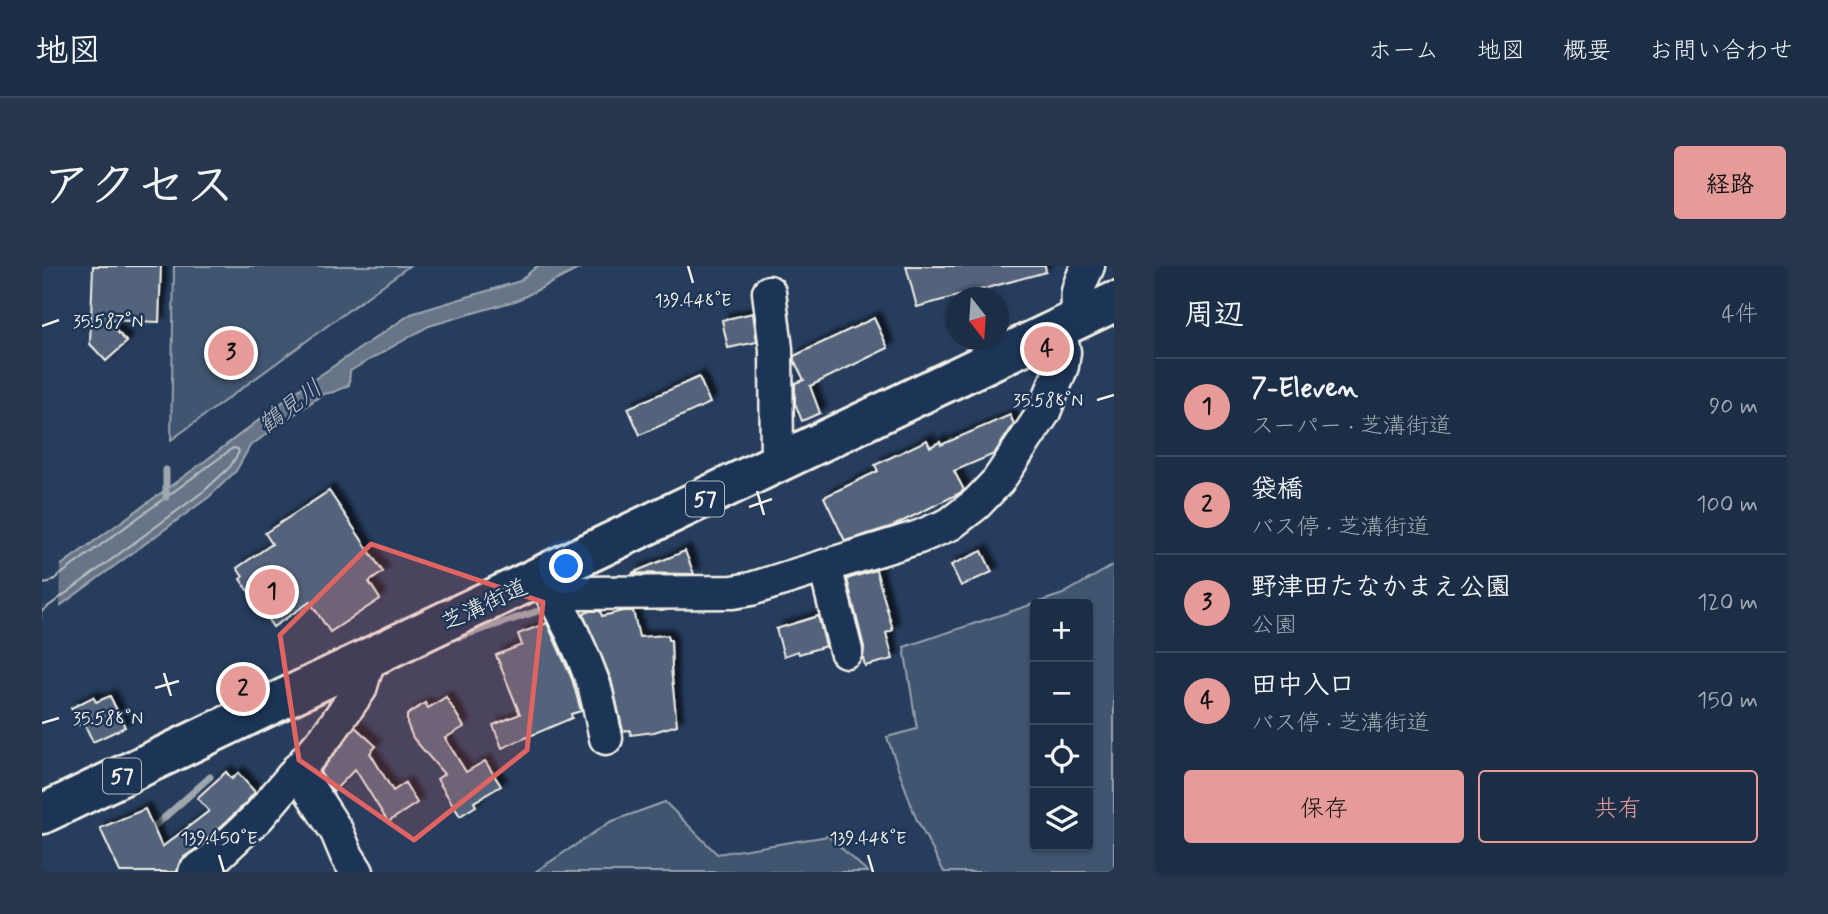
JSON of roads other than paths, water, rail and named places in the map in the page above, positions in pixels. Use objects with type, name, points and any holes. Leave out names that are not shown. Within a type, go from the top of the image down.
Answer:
[{"type":"main road","name":"芝溝街道","points":[[42,814],[369,659],[548,588],[777,464],[1114,302]]},
{"type":"street","points":[[548,588],[570,593],[733,592],[751,589],[919,537],[950,524],[976,504],[998,481],[1044,412],[1062,366],[1079,283],[1088,266]]},
{"type":"street","points":[[769,292],[776,349],[777,464]]},
{"type":"street","points":[[825,566],[846,651]]},
{"type":"street","points":[[548,588],[594,686],[606,738]]},
{"type":"street","points":[[195,872],[212,860],[258,817],[330,733],[360,689],[369,659]]},
{"type":"street","points":[[298,770],[337,832],[357,872]]},
{"type":"water","name":"鶴見川","points":[[537,266],[584,266],[518,300],[429,326],[350,371],[349,385],[323,394],[250,446],[236,471],[209,497],[42,619],[42,579],[301,388],[411,314],[520,281]]},
{"type":"waterway","points":[[166,470],[166,497]]},
{"type":"waterway","points":[[459,637],[538,611]]},
{"type":"waterway","points":[[148,832],[210,777]]},
{"type":"place","name":"田中入口","points":[[1047,349]]},
{"type":"place","name":"野津田たなかまえ公園","points":[[231,353]]},
{"type":"place","name":"7-Eleven","points":[[272,592]]},
{"type":"place","name":"袋橋","points":[[243,689]]}]
